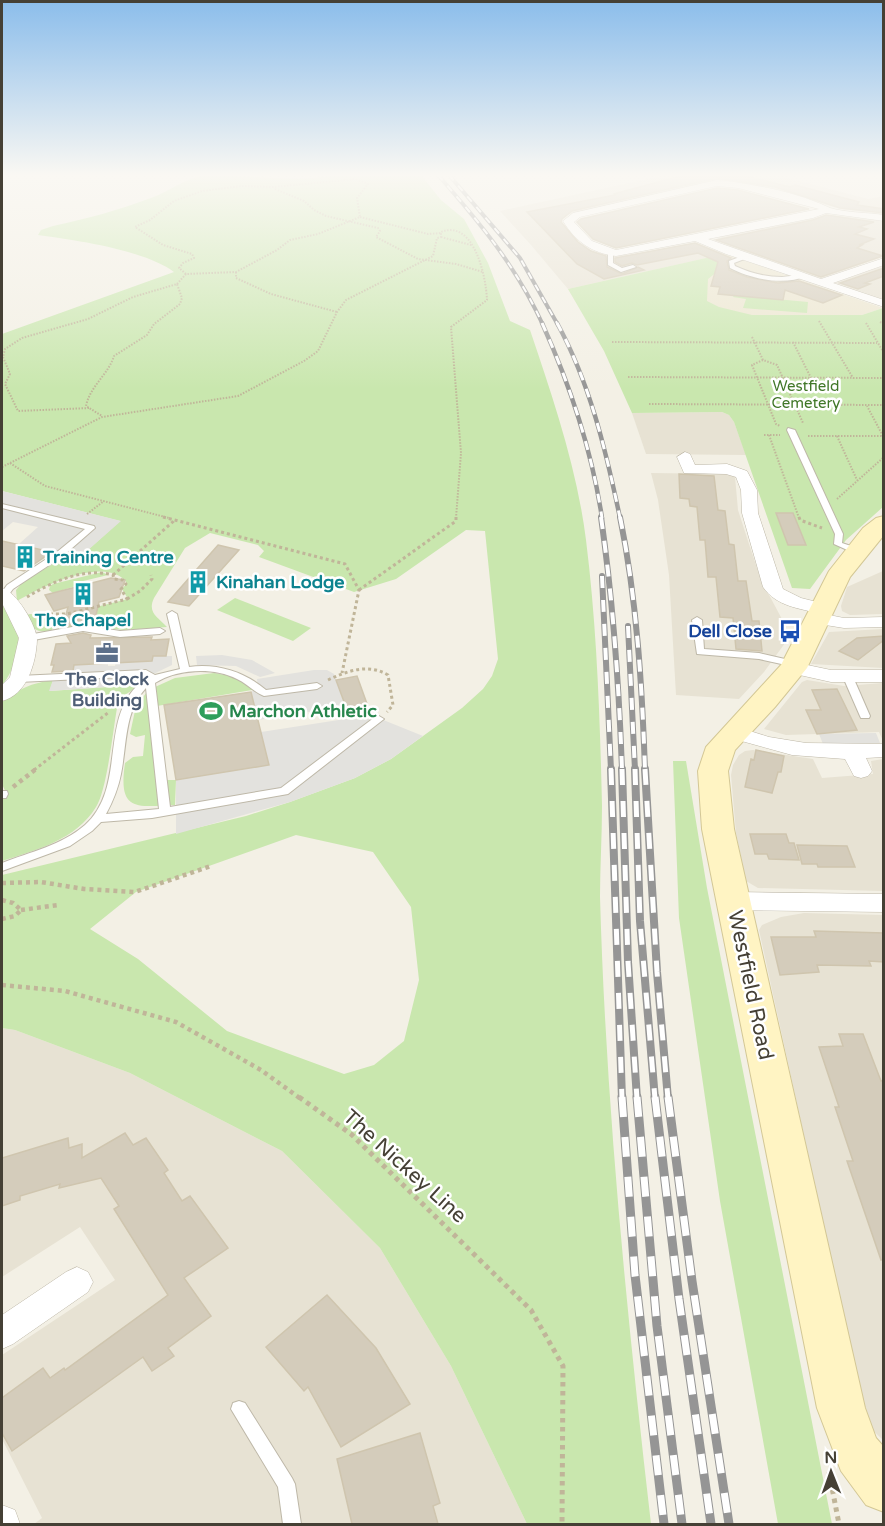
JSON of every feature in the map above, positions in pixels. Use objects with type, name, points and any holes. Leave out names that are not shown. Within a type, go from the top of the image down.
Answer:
[{"type":"street","points":[[591,246],[610,252],[631,252],[658,246]]},
{"type":"street","points":[[718,246],[884,304]]},
{"type":"street","points":[[821,283],[884,261]]},
{"type":"street","points":[[687,464],[727,469],[742,474],[749,490],[750,513],[772,587],[776,592],[789,600],[844,623],[884,622]]},
{"type":"street","name":"Westfield Road","points":[[884,523],[871,533],[848,543],[838,576],[794,666],[765,702],[721,747],[716,758],[713,785],[718,829],[841,1408],[858,1454],[884,1487]]},
{"type":"street","points":[[2,695],[19,679],[28,638],[10,602]]},
{"type":"street","points":[[794,666],[822,675],[884,676]]},
{"type":"street","points":[[734,732],[768,744],[812,752],[883,751]]},
{"type":"street","points":[[853,752],[861,771]]},
{"type":"street","points":[[733,901],[884,903]]},
{"type":"street","points":[[2,1333],[77,1282]]},
{"type":"lane","points":[[610,252],[610,264],[621,270],[633,267]]},
{"type":"lane","points":[[792,433],[827,507],[848,543]]},
{"type":"lane","points":[[2,506],[91,528],[60,554],[10,587],[10,602]]},
{"type":"lane","points":[[172,614],[185,669]]},
{"type":"lane","points":[[697,620],[700,652],[759,656],[794,666]]},
{"type":"lane","points":[[28,638],[83,628],[120,634],[160,631]]},
{"type":"lane","points":[[2,867],[42,854],[80,835],[99,818],[111,794],[128,704],[152,680],[185,669],[220,669],[255,683],[264,693],[317,686]]},
{"type":"lane","points":[[19,679],[146,673],[152,680],[165,812]]},
{"type":"lane","points":[[848,677],[865,717]]},
{"type":"lane","points":[[99,818],[165,812],[284,791],[380,719]]},
{"type":"lane","points":[[239,1409],[286,1484],[292,1524]]},
{"type":"path","points":[[169,246],[192,254],[194,258],[183,263],[179,268],[186,274],[236,272],[282,246]]},
{"type":"path","points":[[392,246],[425,261],[465,266],[483,272]]},
{"type":"path","points":[[2,467],[102,417],[238,396],[304,361],[318,351],[337,312],[346,300],[425,261],[433,256],[435,246]]},
{"type":"path","points":[[359,590],[456,521],[461,453],[451,327],[487,300],[488,289],[472,246]]},
{"type":"path","points":[[236,272],[236,278],[254,287],[295,299],[306,306],[337,312]]},
{"type":"path","points":[[89,408],[18,411],[13,396],[5,384],[10,374],[3,357],[5,349],[22,338],[88,319],[133,297],[177,284],[186,274]]},
{"type":"path","points":[[102,417],[86,406],[88,395],[110,369],[114,357],[147,335],[154,324],[182,301],[177,284]]},
{"type":"path","points":[[819,321],[853,378]]},
{"type":"path","points":[[866,323],[883,352]]},
{"type":"path","points":[[752,337],[762,360]]},
{"type":"path","points":[[612,342],[877,343]]},
{"type":"path","points":[[793,342],[811,378]]},
{"type":"path","points":[[776,424],[752,365],[762,360],[777,365],[803,424]]},
{"type":"path","points":[[628,377],[884,378]]},
{"type":"path","points":[[649,404],[884,405]]},
{"type":"path","points":[[792,433],[883,436],[866,405]]},
{"type":"path","points":[[769,435],[800,520],[848,543]]},
{"type":"path","points":[[837,436],[857,480]]},
{"type":"path","points":[[827,507],[884,457]]},
{"type":"path","points":[[10,463],[45,486],[345,564],[359,590],[342,673]]},
{"type":"path","points":[[113,578],[176,520]]},
{"type":"path","points":[[10,602],[45,586],[92,576],[103,571],[113,578],[123,580],[126,584],[120,589],[127,599]]},
{"type":"path","points":[[10,602],[33,613],[58,612],[127,599],[148,583],[152,579],[151,575]]},
{"type":"path","points":[[45,586],[48,591]]},
{"type":"path","points":[[317,686],[342,673],[364,669],[382,670],[388,675],[393,705],[380,719]]},
{"type":"path","points":[[2,794],[123,702],[132,698]]},
{"type":"path","points":[[2,883],[41,882],[84,889],[135,892],[211,866]]},
{"type":"path","points":[[2,900],[13,903],[21,910]]},
{"type":"path","points":[[2,919],[15,916],[21,910],[58,905]]},
{"type":"path","name":"The Nickey Line","points":[[2,985],[65,991],[176,1022],[261,1070],[351,1134],[426,1205],[531,1310],[563,1366],[562,1524]]},
{"type":"shaded area","points":[[532,246],[580,246],[596,253],[630,255],[678,246],[704,246],[725,254],[568,289]]},
{"type":"shaded area","points":[[730,246],[883,246],[883,257],[823,278],[814,277]]},
{"type":"shaded area","points":[[725,254],[883,308],[862,315],[584,315],[568,289]]},
{"type":"shaded area","points":[[883,266],[883,300],[837,285],[836,282]]},
{"type":"shaded area","points":[[722,412],[729,415],[734,422],[746,455],[646,454],[632,413]]},
{"type":"shaded area","points":[[651,473],[730,474],[735,477],[738,510],[749,544],[761,580],[783,621],[788,639],[764,672],[739,699],[676,695],[669,575],[658,500]]},
{"type":"shaded area","points":[[2,491],[121,521],[79,558],[66,556],[19,544],[38,527],[13,522],[2,531]]},
{"type":"shaded area","points":[[883,571],[883,614],[850,615],[842,611],[841,606],[847,587]]},
{"type":"shaded area","points":[[883,629],[883,668],[811,664],[829,632]]},
{"type":"shaded area","points":[[222,655],[252,660],[275,673],[260,677],[236,666],[197,665],[196,656]]},
{"type":"shaded area","points":[[153,656],[172,656],[172,665],[137,682],[135,679],[123,678],[121,686],[49,691],[55,674],[72,673],[74,665],[108,664],[108,666],[115,666],[116,662],[152,661]]},
{"type":"shaded area","points":[[327,670],[334,674],[345,706],[258,720],[251,692],[258,689],[257,679]]},
{"type":"shaded area","points":[[807,680],[844,686],[883,683],[883,741],[879,732],[786,735],[764,729],[802,682]]},
{"type":"shaded area","points":[[371,715],[423,736],[391,759],[355,778],[290,802],[176,834],[176,780],[269,765],[261,732]]},
{"type":"shaded area","points":[[876,733],[880,743],[823,744],[819,734]]},
{"type":"shaded area","points":[[753,750],[813,759],[822,778],[873,774],[871,761],[883,759],[883,891],[758,888],[746,881],[736,833],[731,775],[733,765],[739,755]]},
{"type":"shaded area","points":[[804,913],[883,915],[883,1440],[867,1425],[759,930],[762,925],[781,917]]},
{"type":"shaded area","points":[[2,1028],[15,1030],[130,1073],[282,1151],[380,1248],[451,1366],[527,1524],[34,1524],[42,1518],[2,1439],[2,1355],[115,1280],[80,1227],[2,1277]]},
{"type":"green space","points":[[104,246],[479,246],[488,263],[510,321],[530,330],[577,486],[590,573],[600,740],[602,806],[600,897],[612,1133],[651,1524],[527,1524],[451,1366],[380,1248],[282,1151],[130,1073],[15,1030],[2,1028],[2,875],[246,816],[355,778],[391,759],[462,708],[483,689],[492,676],[498,659],[485,531],[466,530],[396,579],[354,592],[259,557],[264,551],[258,545],[210,533],[185,548],[154,598],[153,611],[167,627],[124,630],[85,625],[58,630],[60,616],[128,599],[122,589],[127,583],[118,575],[105,572],[90,572],[74,576],[42,588],[17,601],[16,590],[23,582],[66,556],[79,558],[120,521],[2,491],[2,334],[174,272],[161,264]],"holes":[[[296,835],[373,852],[411,907],[419,980],[404,1041],[374,1065],[344,1074],[227,1031],[138,959],[90,929],[136,892]]]},
{"type":"green space","name":"Westfield Cemetery","points":[[715,256],[723,267],[708,279],[707,301],[719,307],[752,315],[862,315],[883,308],[883,507],[846,540],[810,589],[792,588],[734,422],[729,415],[722,412],[632,413],[604,351],[568,289]]},
{"type":"green space","points":[[734,295],[808,302],[807,313],[743,308],[746,299],[733,297]]},
{"type":"green space","points":[[102,572],[108,575],[75,583],[76,586],[53,593],[49,590],[53,584]]},
{"type":"green space","points":[[235,598],[311,628],[293,641],[217,610]]},
{"type":"green space","points":[[2,601],[14,623],[18,644],[14,664],[2,686]]},
{"type":"green space","points":[[26,615],[54,616],[52,631],[36,629]]},
{"type":"green space","points":[[214,673],[237,677],[253,688],[157,706],[155,687],[175,678]]},
{"type":"green space","points":[[123,678],[136,680],[136,688],[123,696],[117,708],[106,774],[96,807],[78,828],[66,836],[41,848],[2,861],[2,798],[7,795],[2,784],[2,702],[26,687],[45,681],[53,680],[50,691],[121,686]]},
{"type":"green space","points":[[147,692],[162,780],[176,780],[175,805],[149,806],[132,803],[124,790],[125,763],[133,757],[143,756],[145,735],[136,737],[130,734],[136,706]]},
{"type":"green space","points":[[673,761],[686,761],[707,888],[832,1524],[778,1524],[720,1201],[679,918]]},
{"type":"building","points":[[560,246],[584,246],[606,256],[607,267],[622,274],[638,267],[644,270],[604,279],[577,264]]},
{"type":"building","points":[[678,246],[703,246],[731,258],[727,261],[729,270],[747,277],[778,283],[799,281],[842,295],[823,303],[785,290],[783,300],[718,294],[720,287],[711,286],[718,262],[698,253],[622,266],[615,262],[615,258]]},
{"type":"building","points":[[734,246],[860,246],[857,248],[883,256],[821,277]]},
{"type":"building","points":[[884,268],[884,276],[865,283],[870,284],[858,289],[840,283]]},
{"type":"building","points":[[679,474],[714,476],[718,510],[725,511],[729,544],[734,545],[738,581],[746,581],[752,621],[759,621],[762,651],[736,649],[733,618],[720,617],[716,577],[708,577],[705,540],[700,540],[697,507],[690,506],[689,499],[680,498]]},
{"type":"building","points":[[776,513],[793,513],[806,545],[788,545]]},
{"type":"building","name":"Training Centre","points":[[2,541],[52,552],[24,571],[2,566]]},
{"type":"building","name":"Kinahan Lodge","points":[[218,545],[239,550],[189,606],[168,602]]},
{"type":"building","name":"The Chapel","points":[[111,578],[125,580],[119,597],[99,602],[94,624],[63,626],[68,607],[54,611],[45,595]]},
{"type":"building","name":"The Clock Building","points":[[83,633],[91,635],[90,638],[169,639],[166,656],[153,656],[152,661],[74,665],[73,671],[52,672],[54,665],[51,665],[56,644],[71,643],[67,636]]},
{"type":"building","points":[[884,636],[884,640],[858,660],[839,651],[857,638]]},
{"type":"building","points":[[357,676],[371,715],[350,718],[336,680]]},
{"type":"building","points":[[837,689],[857,730],[817,734],[806,710],[821,710],[812,690]]},
{"type":"building","points":[[251,692],[269,765],[176,780],[164,705]]},
{"type":"building","points":[[756,750],[784,756],[781,772],[778,772],[772,793],[745,787],[751,759],[754,760]]},
{"type":"building","points":[[750,834],[786,834],[789,843],[794,843],[799,860],[769,859],[767,854],[755,854]]},
{"type":"building","points":[[797,845],[847,846],[855,867],[818,867],[817,864],[802,864]]},
{"type":"building","points":[[814,931],[884,933],[884,962],[869,961],[871,966],[817,965],[819,972],[780,975],[771,937],[816,937]]},
{"type":"building","points":[[839,1034],[863,1034],[881,1081],[884,1080],[884,1259],[881,1260],[847,1161],[853,1161],[835,1107],[839,1107],[819,1047],[843,1046]]},
{"type":"building","points":[[125,1133],[133,1145],[146,1138],[168,1170],[164,1173],[182,1201],[190,1196],[228,1248],[184,1278],[211,1316],[168,1348],[174,1356],[152,1371],[143,1357],[12,1451],[2,1433],[2,1398],[43,1368],[50,1378],[64,1368],[65,1370],[168,1295],[114,1209],[119,1206],[101,1178],[59,1188],[60,1184],[20,1196],[20,1200],[2,1206],[2,1158],[68,1138],[69,1148],[82,1144],[82,1158]]},
{"type":"building","points":[[327,1295],[376,1348],[410,1404],[341,1447],[308,1387],[304,1391],[266,1347]]},
{"type":"building","points":[[420,1433],[440,1503],[433,1506],[438,1524],[352,1524],[337,1459]]},
{"type":"railway","points":[[496,246],[521,283],[542,323]]},
{"type":"railway","points":[[510,246],[520,258],[558,325]]},
{"type":"railway","points":[[542,323],[579,419],[602,518]]},
{"type":"railway","points":[[557,323],[588,393],[603,443],[620,518]]},
{"type":"railway","points":[[601,517],[615,643],[622,770]]},
{"type":"railway","points":[[620,517],[631,580],[638,643],[645,770]]},
{"type":"railway","points":[[602,576],[611,770]]},
{"type":"railway","points":[[628,626],[635,770]]},
{"type":"railway","points":[[611,769],[622,1099]]},
{"type":"railway","points":[[622,769],[628,962],[637,1099]]},
{"type":"railway","points":[[635,769],[640,921],[655,1099]]},
{"type":"railway","points":[[645,769],[657,972],[668,1099]]},
{"type":"railway","points":[[622,1097],[635,1275],[664,1524]]},
{"type":"railway","points":[[637,1097],[657,1326],[682,1524]]},
{"type":"railway","points":[[655,1097],[679,1299],[711,1524]]},
{"type":"railway","points":[[668,1097],[692,1281],[729,1524]]},
{"type":"place","name":"Training Centre","points":[[25,557]]},
{"type":"place","name":"Kinahan Lodge","points":[[198,582]]},
{"type":"place","name":"The Chapel","points":[[83,594]]},
{"type":"place","name":"Dell Close","points":[[790,631]]},
{"type":"place","name":"The Clock Building","points":[[107,653]]},
{"type":"place","name":"Marchon Athletic","points":[[211,711]]}]
